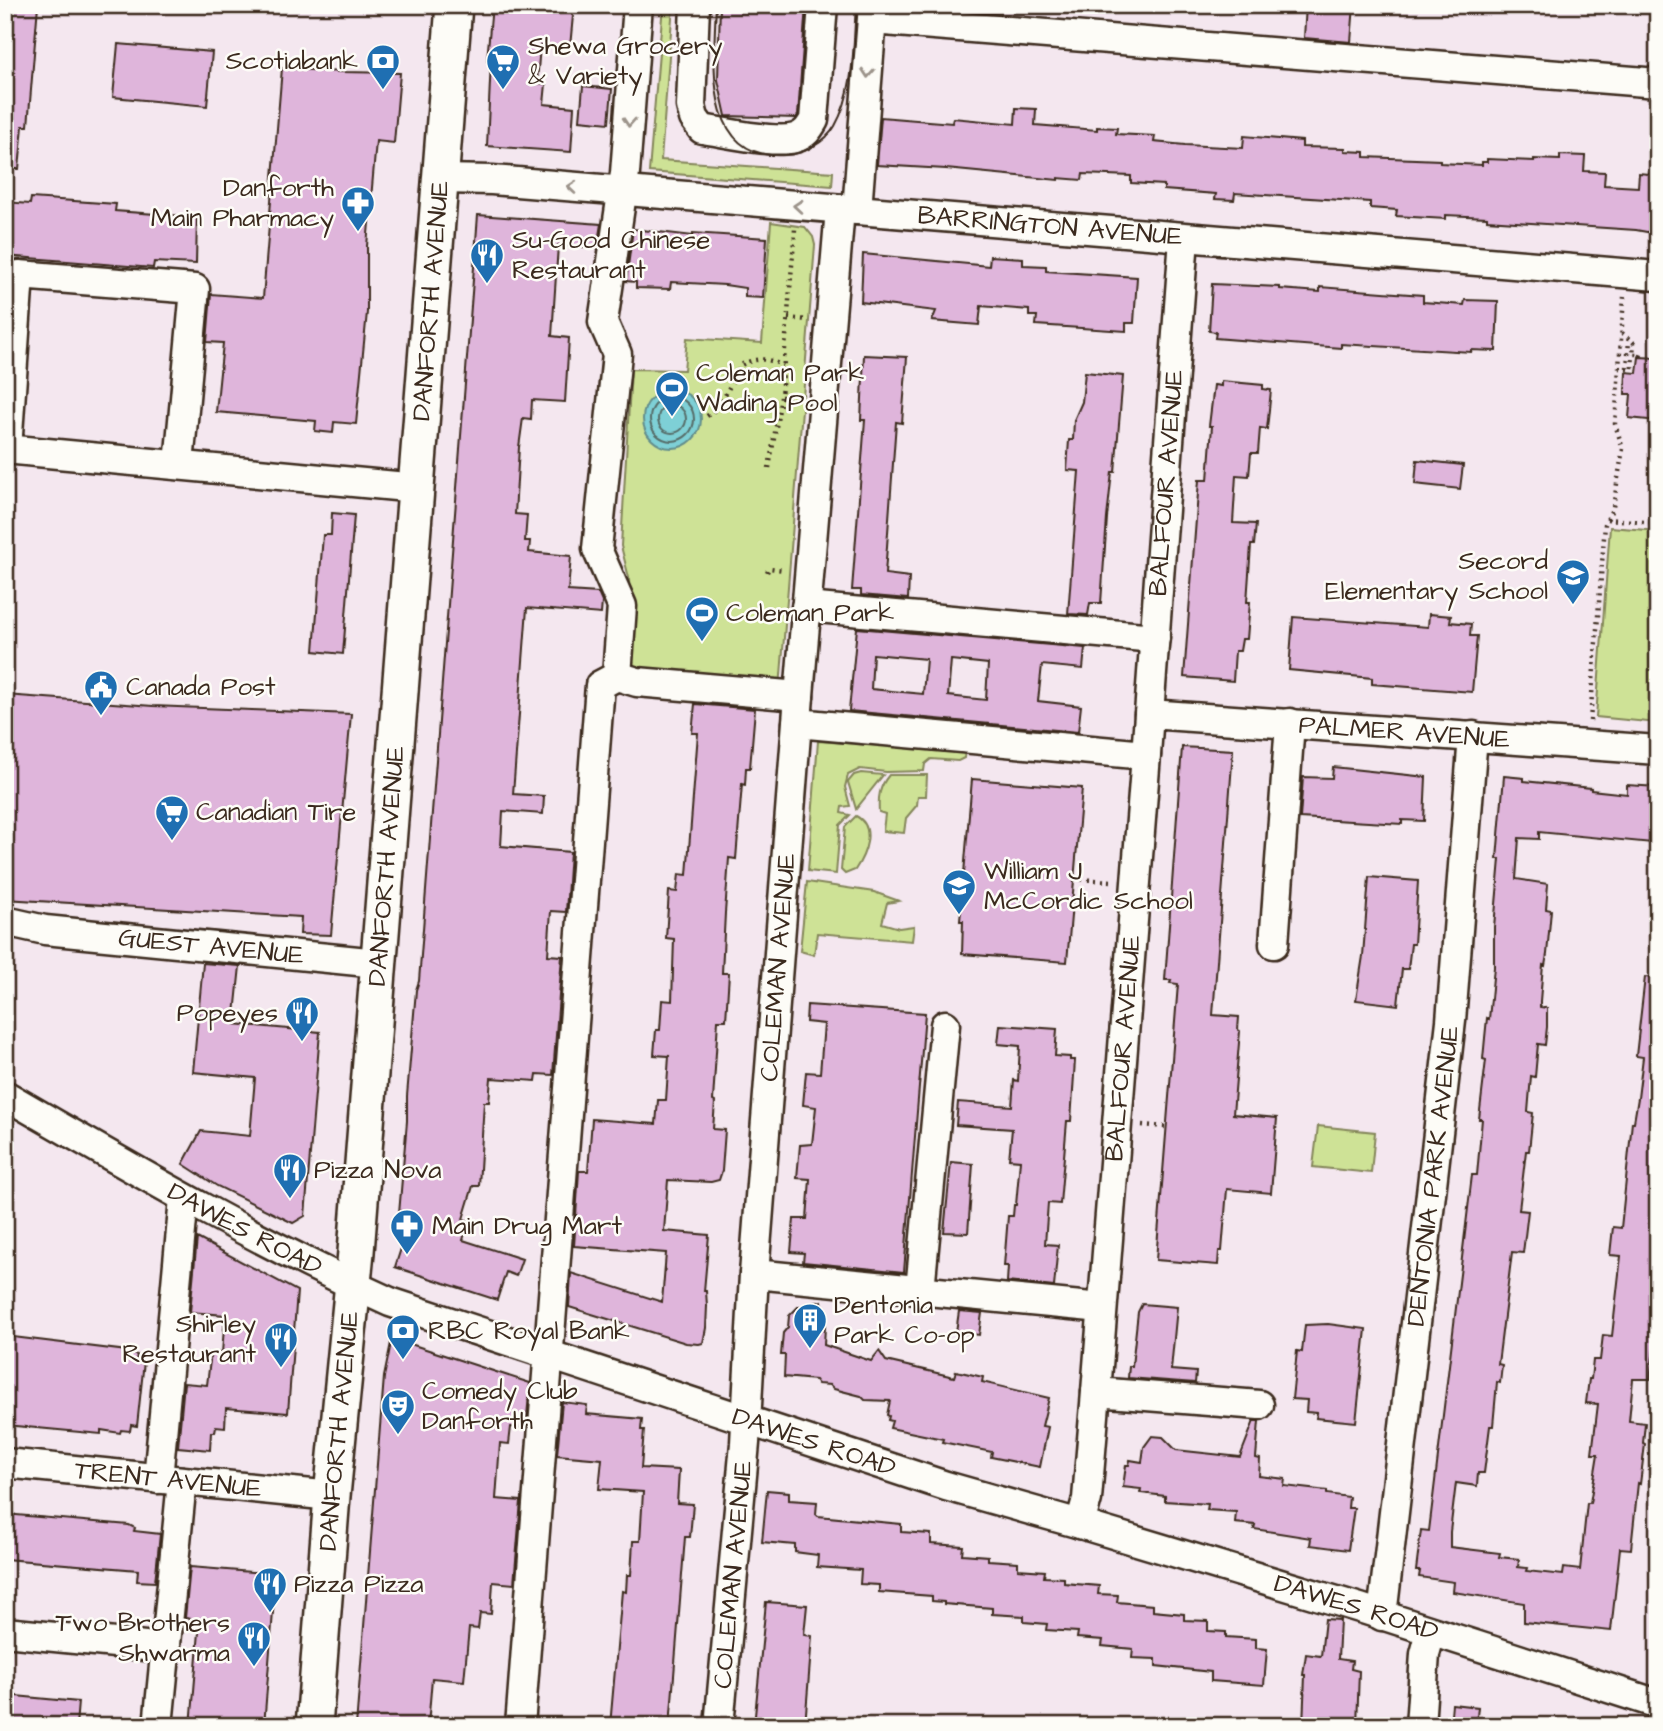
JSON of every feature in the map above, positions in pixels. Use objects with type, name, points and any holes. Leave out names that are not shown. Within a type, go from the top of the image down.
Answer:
[{"type":"main road","name":"DANFORTH AVENUE","points":[[314,1726],[352,1285],[454,5]]},
{"type":"street","points":[[617,677],[622,606],[597,549],[617,354],[603,322],[622,191],[638,5]]},
{"type":"street","points":[[695,5],[691,106],[694,118],[702,128],[779,140],[795,138],[808,131],[814,120],[823,5]]},
{"type":"street","points":[[872,12],[1658,83]]},
{"type":"street","name":"COLEMAN AVENUE","points":[[719,1726],[746,1419],[754,1274],[806,607],[872,12]]},
{"type":"street","name":"BARRINGTON AVENUE","points":[[440,179],[492,180],[1658,276]]},
{"type":"street","name":"BALFOUR AVENUE","points":[[1080,1524],[1087,1499],[1096,1392],[1184,238]]},
{"type":"street","points":[[179,464],[195,289],[19,275],[6,449],[416,488]]},
{"type":"street","points":[[806,607],[1155,638]]},
{"type":"street","points":[[520,1726],[600,685],[617,677],[798,709],[1146,755]]},
{"type":"street","name":"PALMER AVENUE","points":[[1149,714],[1658,750]]},
{"type":"street","points":[[1274,944],[1290,723]]},
{"type":"street","name":"DENTONIA PARK AVENUE","points":[[1382,1616],[1451,1021],[1473,736]]},
{"type":"street","name":"GUEST AVENUE","points":[[5,922],[46,930],[378,963]]},
{"type":"street","points":[[920,1290],[944,1025]]},
{"type":"street","name":"DAWES ROAD","points":[[5,1095],[184,1198],[390,1302],[946,1486],[1382,1616],[1658,1704]]},
{"type":"street","points":[[158,1726],[165,1648],[184,1198]]},
{"type":"street","points":[[754,1274],[1102,1308]]},
{"type":"street","points":[[1096,1392],[1259,1405]]},
{"type":"street","name":"TRENT AVENUE","points":[[5,1463],[332,1496]]},
{"type":"street","points":[[5,1632],[165,1648]]},
{"type":"street","points":[[1420,1726],[1425,1654],[1431,1632]]},
{"type":"path","points":[[769,468],[780,397],[795,221]]},
{"type":"path","points":[[1588,744],[1605,524],[1614,507],[1623,449],[1615,424],[1625,293]]},
{"type":"path","points":[[788,318],[812,321]]},
{"type":"path","points":[[1619,368],[1632,369],[1634,343],[1622,333]]},
{"type":"path","points":[[1627,368],[1629,339]]},
{"type":"path","points":[[1633,354],[1641,354],[1640,357]]},
{"type":"path","points":[[707,416],[717,409],[726,397],[741,365],[764,359],[783,366]]},
{"type":"path","points":[[780,397],[806,397]]},
{"type":"path","points":[[1607,519],[1658,523]]},
{"type":"path","points":[[767,572],[769,568],[792,571]]},
{"type":"path","points":[[1074,879],[1120,881]]},
{"type":"path","points":[[1134,1124],[1166,1127]]},
{"type":"green space","points":[[663,5],[673,5],[661,160],[833,172],[832,186],[649,172]]},
{"type":"green space","name":"Coleman Park","points":[[771,222],[805,227],[813,237],[815,245],[780,688],[631,670],[629,578],[621,546],[631,369],[684,370],[687,338],[762,343]]},
{"type":"green space","points":[[1610,527],[1658,531],[1658,723],[1596,717]]},
{"type":"green space","points":[[818,741],[965,752],[964,758],[958,761],[931,759],[925,764],[924,771],[886,772],[860,769],[848,775],[845,787],[850,806],[842,807],[841,813],[850,815],[840,825],[836,874],[808,871]]},
{"type":"green space","points":[[854,775],[883,775],[856,809],[848,782]]},
{"type":"green space","points":[[889,775],[927,775],[926,796],[918,796],[917,805],[906,818],[904,833],[883,831],[885,814],[879,812],[879,797]]},
{"type":"green space","points":[[856,816],[866,827],[867,842],[855,870],[845,874],[841,870],[845,827]]},
{"type":"green space","points":[[807,882],[874,892],[899,901],[887,903],[882,923],[899,928],[914,926],[912,941],[817,933],[814,955],[800,951]]},
{"type":"green space","points":[[1318,1126],[1375,1132],[1371,1173],[1313,1167]]},
{"type":"water","name":"Coleman Park Wading Pool","points":[[666,390],[678,390],[688,394],[697,403],[701,425],[693,440],[678,448],[666,448],[656,444],[647,435],[643,425],[643,413],[647,403],[656,394]]},
{"type":"building","points":[[5,5],[38,5],[28,126],[23,126],[19,169],[5,169]]},
{"type":"building","points":[[492,5],[574,5],[570,47],[540,45],[537,83],[546,84],[544,104],[574,107],[571,152],[487,146],[491,60],[487,60]]},
{"type":"building","points":[[720,5],[806,5],[796,118],[726,116],[718,80]]},
{"type":"building","points":[[1306,5],[1354,5],[1351,42],[1304,38]]},
{"type":"building","points":[[118,44],[212,52],[207,106],[113,97]]},
{"type":"building","points":[[282,68],[400,73],[394,143],[376,141],[367,246],[367,312],[356,424],[334,422],[333,433],[315,431],[316,421],[216,412],[223,343],[207,342],[211,294],[263,298]]},
{"type":"building","points":[[583,86],[612,89],[609,123],[580,120]]},
{"type":"building","points":[[1016,108],[1036,109],[1035,125],[1097,130],[1097,127],[1117,128],[1116,134],[1155,136],[1154,142],[1185,145],[1243,148],[1244,136],[1302,141],[1302,147],[1345,148],[1345,151],[1365,152],[1365,157],[1440,160],[1440,163],[1482,165],[1487,159],[1534,161],[1560,160],[1560,155],[1585,156],[1584,171],[1605,172],[1604,185],[1638,187],[1639,173],[1658,175],[1658,234],[1636,230],[1487,220],[1487,217],[1446,215],[1446,219],[1396,216],[1397,210],[1370,208],[1370,202],[1235,193],[1234,200],[1215,199],[1216,194],[1164,190],[1164,185],[1131,183],[1131,176],[1083,174],[1082,180],[1058,180],[877,165],[881,117],[952,123],[953,118],[1015,124]]},
{"type":"building","points":[[31,198],[116,204],[115,211],[197,217],[196,264],[154,262],[153,268],[5,256],[5,202],[30,204]]},
{"type":"building","points":[[478,215],[601,224],[597,248],[558,245],[552,336],[569,338],[565,402],[532,400],[531,419],[523,418],[519,447],[515,514],[527,515],[525,541],[530,541],[529,552],[571,556],[568,591],[598,593],[602,602],[601,614],[527,608],[513,794],[544,796],[543,814],[503,811],[501,846],[570,852],[566,912],[551,911],[548,955],[562,956],[553,1075],[537,1074],[536,1081],[491,1078],[489,1102],[484,1102],[479,1186],[473,1186],[463,1219],[469,1221],[463,1240],[522,1259],[516,1276],[506,1272],[497,1300],[395,1267],[404,1239],[397,1237],[407,1096],[419,981]]},
{"type":"building","points":[[633,229],[693,236],[693,233],[767,238],[763,298],[745,297],[745,288],[725,285],[671,282],[670,289],[636,288],[636,282],[626,281]]},
{"type":"building","points":[[863,254],[989,266],[990,256],[1023,258],[1023,265],[1046,266],[1046,271],[1137,277],[1134,323],[1126,323],[1126,331],[1036,325],[1037,316],[1029,316],[1029,310],[981,306],[979,325],[932,321],[936,311],[861,302]]},
{"type":"building","points":[[1212,284],[1320,292],[1320,287],[1423,295],[1423,302],[1464,305],[1465,300],[1498,301],[1496,351],[1471,352],[1341,344],[1341,348],[1215,338],[1216,332],[1209,331]]},
{"type":"building","points":[[864,355],[907,357],[902,423],[896,422],[885,574],[909,577],[908,599],[861,595],[861,590],[852,590],[865,420],[861,420]]},
{"type":"building","points":[[1639,357],[1658,358],[1658,421],[1629,418],[1631,394],[1625,394],[1626,372],[1637,373]]},
{"type":"building","points":[[1085,372],[1123,376],[1115,472],[1112,472],[1107,518],[1101,603],[1090,603],[1088,615],[1068,614],[1079,471],[1067,470],[1069,440],[1073,440],[1074,420],[1082,402]]},
{"type":"building","points":[[1221,381],[1263,385],[1263,389],[1271,390],[1267,429],[1260,428],[1258,453],[1251,453],[1249,476],[1236,475],[1233,523],[1256,524],[1254,545],[1251,545],[1247,639],[1242,639],[1240,651],[1235,651],[1233,681],[1184,677],[1199,480],[1208,480],[1212,426],[1209,426],[1214,385],[1221,386]]},
{"type":"building","points":[[1417,460],[1463,465],[1460,489],[1415,484]]},
{"type":"building","points":[[332,513],[354,515],[343,654],[314,651],[323,535],[331,535]]},
{"type":"building","points":[[1429,614],[1451,616],[1450,622],[1471,624],[1470,636],[1477,636],[1472,692],[1372,684],[1372,678],[1289,670],[1293,617],[1428,627]]},
{"type":"building","points":[[857,628],[1085,648],[1083,669],[1042,665],[1038,701],[1081,706],[1078,732],[849,711]],"holes":[[[873,654],[926,659],[923,694],[871,689]],[[951,660],[988,664],[986,700],[948,696]]]},
{"type":"building","name":"Canadian Tire","points":[[5,695],[153,706],[351,714],[331,935],[300,934],[301,917],[5,899]]},
{"type":"building","points":[[695,704],[755,709],[750,768],[746,768],[745,785],[742,784],[736,859],[729,858],[725,913],[722,973],[729,973],[726,1020],[718,1020],[713,1101],[713,1129],[725,1130],[722,1171],[719,1180],[711,1182],[668,1180],[664,1231],[709,1235],[704,1291],[707,1306],[706,1328],[703,1343],[699,1344],[686,1343],[569,1307],[571,1273],[662,1302],[666,1253],[574,1246],[579,1171],[588,1171],[592,1119],[656,1124],[658,1100],[666,1100],[669,1056],[654,1055],[656,1030],[660,1030],[662,1000],[672,1001],[674,939],[666,938],[669,891],[677,892],[679,874],[687,875],[698,733],[692,733]]},
{"type":"building","points":[[1182,747],[1233,750],[1213,1015],[1239,1017],[1233,1114],[1277,1118],[1271,1193],[1227,1189],[1222,1251],[1219,1251],[1218,1265],[1156,1260],[1178,984],[1165,980]]},
{"type":"building","points":[[1333,767],[1426,777],[1424,821],[1402,820],[1402,824],[1300,818],[1303,777],[1332,778]]},
{"type":"building","points":[[1504,776],[1627,794],[1627,785],[1658,787],[1658,838],[1653,837],[1652,843],[1539,832],[1539,839],[1519,838],[1516,879],[1548,884],[1546,909],[1551,910],[1540,1001],[1540,1007],[1547,1008],[1547,1027],[1545,1045],[1538,1044],[1535,1077],[1531,1076],[1528,1112],[1533,1113],[1519,1210],[1528,1211],[1523,1253],[1512,1252],[1498,1364],[1502,1365],[1500,1383],[1497,1382],[1493,1426],[1490,1426],[1484,1473],[1478,1473],[1477,1486],[1456,1483],[1450,1532],[1450,1547],[1500,1553],[1499,1557],[1519,1559],[1518,1567],[1527,1568],[1526,1571],[1563,1575],[1564,1568],[1580,1570],[1587,1503],[1590,1503],[1598,1454],[1592,1454],[1598,1404],[1586,1403],[1589,1379],[1593,1360],[1600,1360],[1603,1335],[1612,1336],[1621,1256],[1610,1255],[1613,1227],[1621,1228],[1632,1122],[1638,1098],[1643,1057],[1636,1056],[1645,977],[1658,978],[1658,1317],[1650,1379],[1633,1379],[1629,1421],[1645,1423],[1645,1444],[1631,1549],[1620,1548],[1611,1631],[1524,1622],[1524,1603],[1453,1592],[1454,1582],[1419,1577],[1420,1571],[1416,1571],[1421,1530],[1429,1531],[1472,1175],[1477,1175],[1482,1119],[1479,1119],[1486,1060],[1483,1059],[1494,967],[1494,927],[1500,859],[1497,859]]},
{"type":"building","points":[[972,779],[1082,788],[1067,962],[962,954],[963,921],[960,921]]},
{"type":"building","points":[[1369,877],[1418,881],[1414,944],[1411,944],[1408,969],[1402,969],[1398,1005],[1356,1000],[1363,956]]},
{"type":"building","points":[[203,963],[240,966],[234,1024],[320,1032],[305,1216],[293,1223],[217,1186],[183,1164],[201,1131],[250,1136],[255,1078],[193,1072]]},
{"type":"building","points":[[807,1005],[925,1013],[904,1272],[803,1262],[804,1253],[791,1252],[794,1219],[807,1219],[810,1179],[797,1178],[800,1145],[812,1144],[816,1107],[803,1105],[806,1072],[820,1073],[824,1024],[806,1022]]},
{"type":"building","points":[[1000,1025],[1057,1029],[1055,1056],[1075,1060],[1071,1121],[1067,1121],[1060,1204],[1048,1203],[1045,1244],[1058,1245],[1054,1287],[1007,1282],[1008,1266],[1004,1266],[1008,1216],[1013,1216],[1016,1205],[1020,1160],[1009,1159],[1012,1129],[956,1125],[958,1102],[1012,1106],[1014,1080],[1018,1081],[1020,1046],[998,1044]]},
{"type":"building","points":[[951,1162],[973,1164],[968,1233],[944,1232]]},
{"type":"building","points":[[197,1238],[297,1291],[288,1413],[226,1408],[225,1427],[216,1426],[215,1432],[211,1432],[210,1450],[178,1447],[184,1383],[207,1385],[211,1352],[222,1353],[225,1315],[190,1312]]},
{"type":"building","points":[[822,1301],[823,1308],[826,1308],[824,1345],[871,1361],[879,1351],[886,1361],[954,1377],[956,1371],[983,1377],[982,1382],[1049,1398],[1042,1426],[1048,1427],[1040,1467],[991,1457],[992,1452],[942,1442],[943,1439],[890,1428],[892,1421],[888,1420],[887,1415],[890,1401],[865,1400],[861,1396],[834,1389],[830,1385],[818,1384],[815,1380],[784,1377],[785,1355],[781,1355],[783,1333],[788,1327],[789,1316],[798,1307]]},
{"type":"building","points":[[1142,1304],[1177,1307],[1171,1370],[1196,1372],[1195,1383],[1128,1378],[1129,1366],[1132,1366],[1138,1312]]},
{"type":"building","points":[[959,1311],[982,1313],[979,1335],[956,1332]]},
{"type":"building","points":[[1328,1324],[1366,1329],[1356,1422],[1316,1418],[1317,1413],[1306,1412],[1307,1400],[1292,1399],[1297,1351],[1302,1352],[1305,1325]]},
{"type":"building","points":[[5,1336],[127,1351],[137,1355],[136,1360],[144,1361],[137,1426],[131,1425],[130,1431],[121,1430],[120,1433],[101,1430],[101,1434],[5,1425]]},
{"type":"building","points":[[392,1338],[530,1383],[526,1428],[511,1427],[509,1444],[500,1443],[496,1499],[521,1501],[514,1584],[493,1582],[491,1614],[480,1613],[478,1629],[469,1628],[464,1681],[432,1678],[428,1726],[356,1726],[384,1377]]},
{"type":"building","points":[[562,1402],[587,1405],[586,1414],[642,1419],[641,1430],[644,1430],[641,1468],[679,1470],[677,1503],[693,1504],[690,1537],[685,1537],[670,1726],[610,1726],[622,1591],[626,1592],[627,1575],[631,1575],[633,1541],[640,1541],[643,1492],[599,1489],[602,1459],[557,1455]]},
{"type":"building","points":[[1254,1421],[1259,1421],[1256,1458],[1260,1459],[1259,1476],[1285,1479],[1284,1486],[1327,1491],[1327,1494],[1349,1497],[1348,1508],[1354,1508],[1348,1550],[1310,1545],[1311,1538],[1254,1529],[1255,1525],[1235,1523],[1236,1512],[1207,1510],[1208,1504],[1165,1501],[1165,1496],[1140,1493],[1141,1489],[1123,1487],[1126,1465],[1129,1465],[1130,1460],[1142,1462],[1144,1447],[1152,1436],[1163,1437],[1176,1450],[1240,1457]]},
{"type":"building","points":[[767,1490],[789,1492],[789,1500],[817,1502],[818,1516],[901,1524],[901,1532],[931,1534],[931,1544],[963,1546],[962,1554],[988,1556],[988,1560],[1018,1562],[1018,1569],[1045,1571],[1044,1577],[1064,1578],[1064,1583],[1099,1586],[1098,1594],[1118,1595],[1117,1602],[1153,1605],[1153,1611],[1184,1614],[1184,1620],[1208,1621],[1208,1631],[1226,1632],[1226,1637],[1256,1639],[1256,1648],[1267,1649],[1264,1685],[1211,1681],[1211,1672],[1156,1666],[1156,1659],[1132,1658],[1133,1649],[1102,1646],[1103,1640],[1077,1638],[1078,1632],[1046,1630],[1047,1624],[1024,1622],[1024,1616],[992,1614],[992,1608],[944,1604],[932,1601],[932,1596],[879,1592],[879,1585],[860,1584],[861,1570],[817,1567],[818,1555],[795,1552],[795,1545],[762,1542]]},
{"type":"building","points":[[5,1514],[129,1525],[135,1528],[134,1531],[160,1534],[155,1582],[137,1581],[138,1570],[5,1559]]},
{"type":"building","points":[[190,1567],[276,1574],[264,1726],[191,1726],[200,1620],[185,1618]]},
{"type":"building","points":[[766,1602],[807,1605],[804,1635],[812,1636],[805,1726],[754,1726]]},
{"type":"building","points":[[1325,1619],[1340,1620],[1338,1659],[1352,1661],[1351,1669],[1359,1671],[1357,1726],[1303,1726],[1303,1675],[1306,1654],[1321,1656]]},
{"type":"building","points":[[5,1695],[78,1702],[76,1726],[5,1726]]},
{"type":"building","points":[[1452,1704],[1478,1707],[1476,1726],[1450,1726]]},
{"type":"tram line","points":[[716,5],[715,78],[726,125],[739,142],[759,153],[786,155],[800,152],[820,142],[831,132],[842,112],[850,83],[856,5]]},
{"type":"place","name":"Scotiabank","points":[[383,91]]},
{"type":"place","name":"Shewa Grocery & Variety","points":[[503,91]]},
{"type":"place","name":"Danforth Main Pharmacy","points":[[358,233]]},
{"type":"place","name":"Su-Good Chinese Restaurant","points":[[487,285]]},
{"type":"place","name":"Coleman Park Wading Pool","points":[[672,418]]},
{"type":"place","name":"Secord Elementary School","points":[[1573,606]]},
{"type":"place","name":"Coleman Park","points":[[702,643]]},
{"type":"place","name":"Canada Post","points":[[101,717]]},
{"type":"place","name":"Canadian Tire","points":[[172,842]]},
{"type":"place","name":"William J McCordic School","points":[[959,916]]},
{"type":"place","name":"Popeyes","points":[[302,1043]]},
{"type":"place","name":"Pizza Nova","points":[[290,1200]]},
{"type":"place","name":"Main Drug Mart","points":[[407,1256]]},
{"type":"place","name":"Dentonia Park Co-op","points":[[810,1350]]},
{"type":"place","name":"RBC Royal Bank","points":[[403,1361]]},
{"type":"place","name":"Shirley Restaurant","points":[[281,1369]]},
{"type":"place","name":"Comedy Club Danforth","points":[[398,1436]]},
{"type":"place","name":"Pizza Pizza","points":[[270,1614]]},
{"type":"place","name":"Two Brothers Shwarma","points":[[254,1668]]}]
